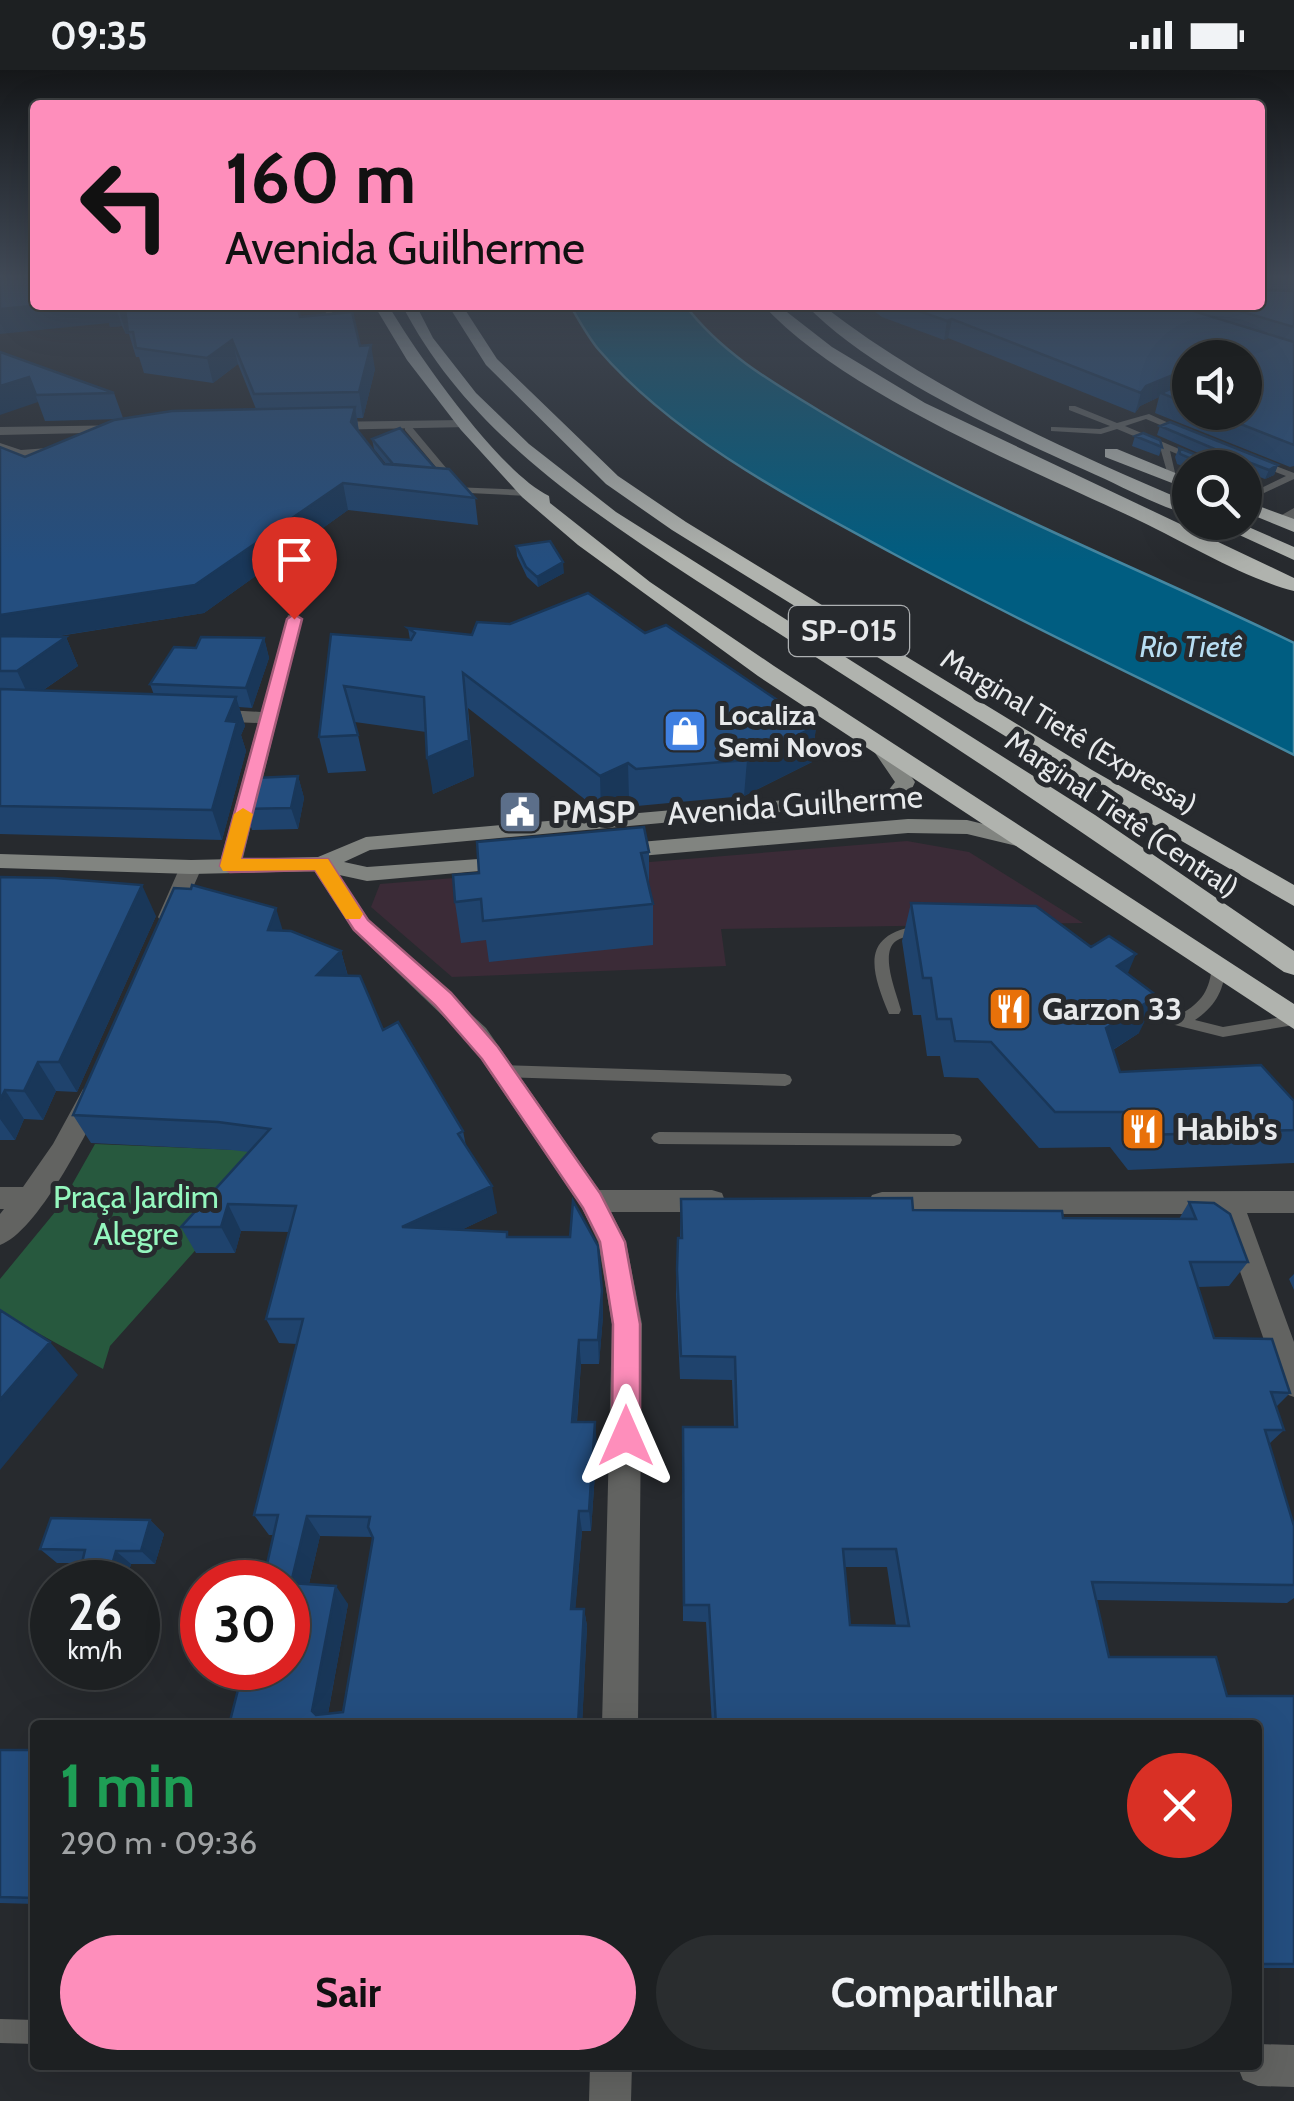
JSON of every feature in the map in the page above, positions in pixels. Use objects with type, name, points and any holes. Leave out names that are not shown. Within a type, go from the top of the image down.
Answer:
[{"type":"highway","points":[[421,372],[462,424],[583,543],[840,722],[1034,843],[1294,1019]]},
{"type":"highway","name":"Marginal Tietê (Central)","points":[[447,372],[488,416],[610,516],[1086,821],[1294,965]]},
{"type":"highway","points":[[478,372],[536,423],[580,452]]},
{"type":"highway","name":"Marginal Tietê (Expressa)","points":[[501,372],[612,480],[696,537],[1084,775],[1294,896]]},
{"type":"highway","points":[[861,372],[896,395],[1134,513],[1294,585]]},
{"type":"highway","points":[[887,372],[926,399],[1108,492],[1134,513]]},
{"type":"highway","points":[[913,372],[964,402],[1172,501]]},
{"type":"highway","points":[[938,372],[1080,441],[1172,478]]},
{"type":"highway","points":[[1080,441],[1120,466],[1172,489]]},
{"type":"highway","points":[[528,492],[621,545],[1004,789],[1086,821]]},
{"type":"highway","points":[[1262,509],[1290,520]]},
{"type":"highway","points":[[1262,529],[1294,543]]},
{"type":"highway","points":[[1262,540],[1294,554]]},
{"type":"street","points":[[0,429],[28,415]]},
{"type":"street","points":[[300,426],[462,424]]},
{"type":"street","points":[[0,429],[148,430],[52,453],[20,454],[0,446]]},
{"type":"street","points":[[230,866],[294,619]]},
{"type":"street","points":[[192,715],[269,718]]},
{"type":"street","name":"Avenida Guilherme","points":[[321,864],[366,844],[892,796],[903,789],[905,782],[881,748]]},
{"type":"street","points":[[716,814],[724,842]]},
{"type":"street","name":"Avenida Guilherme","points":[[590,854],[940,826],[981,830],[1034,843]]},
{"type":"street","name":"Avenida Guilherme","points":[[0,862],[191,867],[321,864],[367,874],[537,858]]},
{"type":"street","points":[[321,864],[361,925],[477,1034],[592,1200],[612,1242],[626,1324],[620,1720]]},
{"type":"street","points":[[161,936],[191,867]]},
{"type":"street","points":[[0,1233],[32,1199],[58,1162],[104,1069]]},
{"type":"street","points":[[0,1198],[32,1199]]},
{"type":"street","points":[[592,1200],[736,1202]]},
{"type":"street","points":[[1228,1202],[1294,1383]]},
{"type":"street","points":[[854,1203],[1294,1202]]},
{"type":"street","points":[[1262,2064],[1294,2066]]},
{"type":"street","points":[[610,2070],[610,2101]]},
{"type":"lane","points":[[1146,416],[1144,411],[1160,404]]},
{"type":"lane","points":[[1072,408],[1178,450]]},
{"type":"lane","points":[[1054,429],[1101,432],[1146,416],[1183,431]]},
{"type":"lane","points":[[380,438],[412,426],[460,490]]},
{"type":"lane","points":[[1164,444],[1172,478]]},
{"type":"lane","points":[[1262,464],[1292,476],[1262,492]]},
{"type":"lane","points":[[1262,485],[1269,488]]},
{"type":"lane","points":[[441,490],[528,492]]},
{"type":"lane","points":[[894,1010],[880,954],[884,943],[892,935],[908,930],[945,929]]},
{"type":"lane","points":[[1180,1020],[1210,1003],[1218,987],[1219,965]]},
{"type":"lane","points":[[1126,984],[1180,1020],[1223,1032],[1294,1019]]},
{"type":"lane","points":[[502,1071],[785,1080]]},
{"type":"lane","points":[[659,1138],[954,1140]]},
{"type":"lane","points":[[0,2031],[30,2032]]},
{"type":"shaded area","points":[[907,841],[969,852],[1083,923],[721,929],[726,966],[452,977],[371,907],[380,884]]},
{"type":"green space","name":"Praça Jardim Alegre","points":[[95,1144],[283,1152],[110,1346],[103,1369],[0,1312],[0,1279],[60,1206]]},
{"type":"water","name":"Rio Tietê","points":[[620,372],[757,372],[941,478],[1294,643],[1294,755],[942,579],[814,510],[698,438]]},
{"type":"building","points":[[0,372],[55,372],[114,393],[36,395],[29,377],[0,386]]},
{"type":"building","points":[[245,372],[364,372],[359,392],[254,394]]},
{"type":"building","points":[[1087,372],[1172,372],[1172,375],[1146,386],[1141,393]]},
{"type":"building","points":[[1262,372],[1294,372],[1294,445],[1256,430],[1262,430]]},
{"type":"building","points":[[355,407],[351,422],[384,464],[449,469],[475,498],[343,483],[195,585],[0,615],[0,447],[25,457],[114,420],[172,411]]},
{"type":"building","points":[[1170,422],[1172,430],[1190,430],[1240,450],[1217,450],[1160,426]]},
{"type":"building","points":[[400,428],[435,468],[393,464],[372,439]]},
{"type":"building","points":[[1143,433],[1160,440],[1162,447],[1135,436]]},
{"type":"building","points":[[1262,459],[1278,465],[1269,470],[1262,467]]},
{"type":"building","points":[[550,541],[563,562],[537,577],[526,567],[516,546]]},
{"type":"building","points":[[588,593],[645,633],[666,625],[816,726],[747,760],[636,769],[628,763],[600,776],[463,673],[469,740],[427,758],[424,697],[344,686],[358,735],[319,737],[331,634],[411,640],[415,633],[408,628],[472,635],[477,622],[510,624]]},
{"type":"building","points":[[0,636],[66,637],[17,671],[0,671]]},
{"type":"building","points":[[201,637],[264,638],[246,688],[150,684],[174,647],[196,648]]},
{"type":"building","points":[[0,689],[236,697],[226,721],[237,722],[212,810],[0,806]]},
{"type":"building","points":[[298,776],[291,808],[245,809],[253,778]]},
{"type":"building","points":[[644,827],[649,852],[641,853],[653,904],[483,921],[481,899],[455,902],[453,875],[479,873],[477,842]]},
{"type":"building","points":[[0,877],[142,885],[59,1062],[38,1062],[24,1091],[5,1090],[0,1100]]},
{"type":"building","points":[[192,885],[276,908],[268,930],[291,931],[341,951],[317,975],[360,976],[383,1030],[398,1022],[463,1131],[458,1134],[492,1186],[402,1227],[507,1232],[507,1237],[570,1237],[573,1201],[598,1246],[602,1291],[598,1340],[579,1340],[572,1422],[595,1422],[589,1511],[579,1511],[571,1609],[584,1609],[578,1720],[230,1720],[238,1690],[310,1690],[310,1584],[336,1586],[312,1711],[316,1715],[343,1712],[373,1538],[368,1527],[370,1517],[307,1516],[296,1560],[268,1560],[278,1515],[254,1515],[303,1319],[266,1319],[296,1206],[228,1204],[221,1227],[181,1227],[270,1129],[218,1122],[73,1115],[174,888],[191,889]]},
{"type":"building","points":[[911,903],[1036,906],[1091,947],[1109,936],[1136,954],[1117,966],[1157,996],[1106,1028],[1120,1072],[1261,1065],[1294,1101],[1294,1130],[1147,1135],[1129,1112],[1055,1112],[991,1042],[955,1041],[951,1019],[937,1019],[931,978],[923,978]]},
{"type":"building","points":[[912,1198],[913,1210],[1062,1211],[1063,1218],[1196,1219],[1189,1202],[1214,1203],[1230,1214],[1248,1262],[1190,1262],[1214,1338],[1272,1339],[1290,1393],[1271,1392],[1284,1430],[1265,1430],[1294,1526],[1294,1585],[1092,1582],[1109,1657],[1216,1657],[1227,1696],[1294,1696],[1294,1964],[1262,1964],[1262,1720],[716,1720],[709,1605],[684,1605],[683,1427],[737,1427],[735,1357],[681,1356],[677,1270],[678,1238],[682,1238],[681,1199]],"holes":[[[843,1549],[896,1549],[909,1626],[850,1625]]]},
{"type":"building","points":[[0,1310],[50,1342],[0,1400]]},
{"type":"building","points":[[51,1518],[150,1520],[141,1551],[116,1551],[113,1560],[83,1560],[85,1550],[40,1549]]},
{"type":"building","points":[[0,1750],[30,1750],[30,1898],[0,1897]]},
{"type":"slow traffic","points":[[243,814],[230,866],[321,864],[353,914]]},
{"type":"place","name":"Localiza Semi Novos","points":[[685,731]]},
{"type":"place","name":"PMSP","points":[[520,812]]},
{"type":"place","name":"Garzon 33","points":[[1010,1009]]},
{"type":"place","name":"Habib's","points":[[1143,1129]]},
{"type":"route","points":[[294,619],[230,866],[321,864],[361,925],[477,1034],[592,1200],[612,1242],[626,1324],[626,1436]]}]
